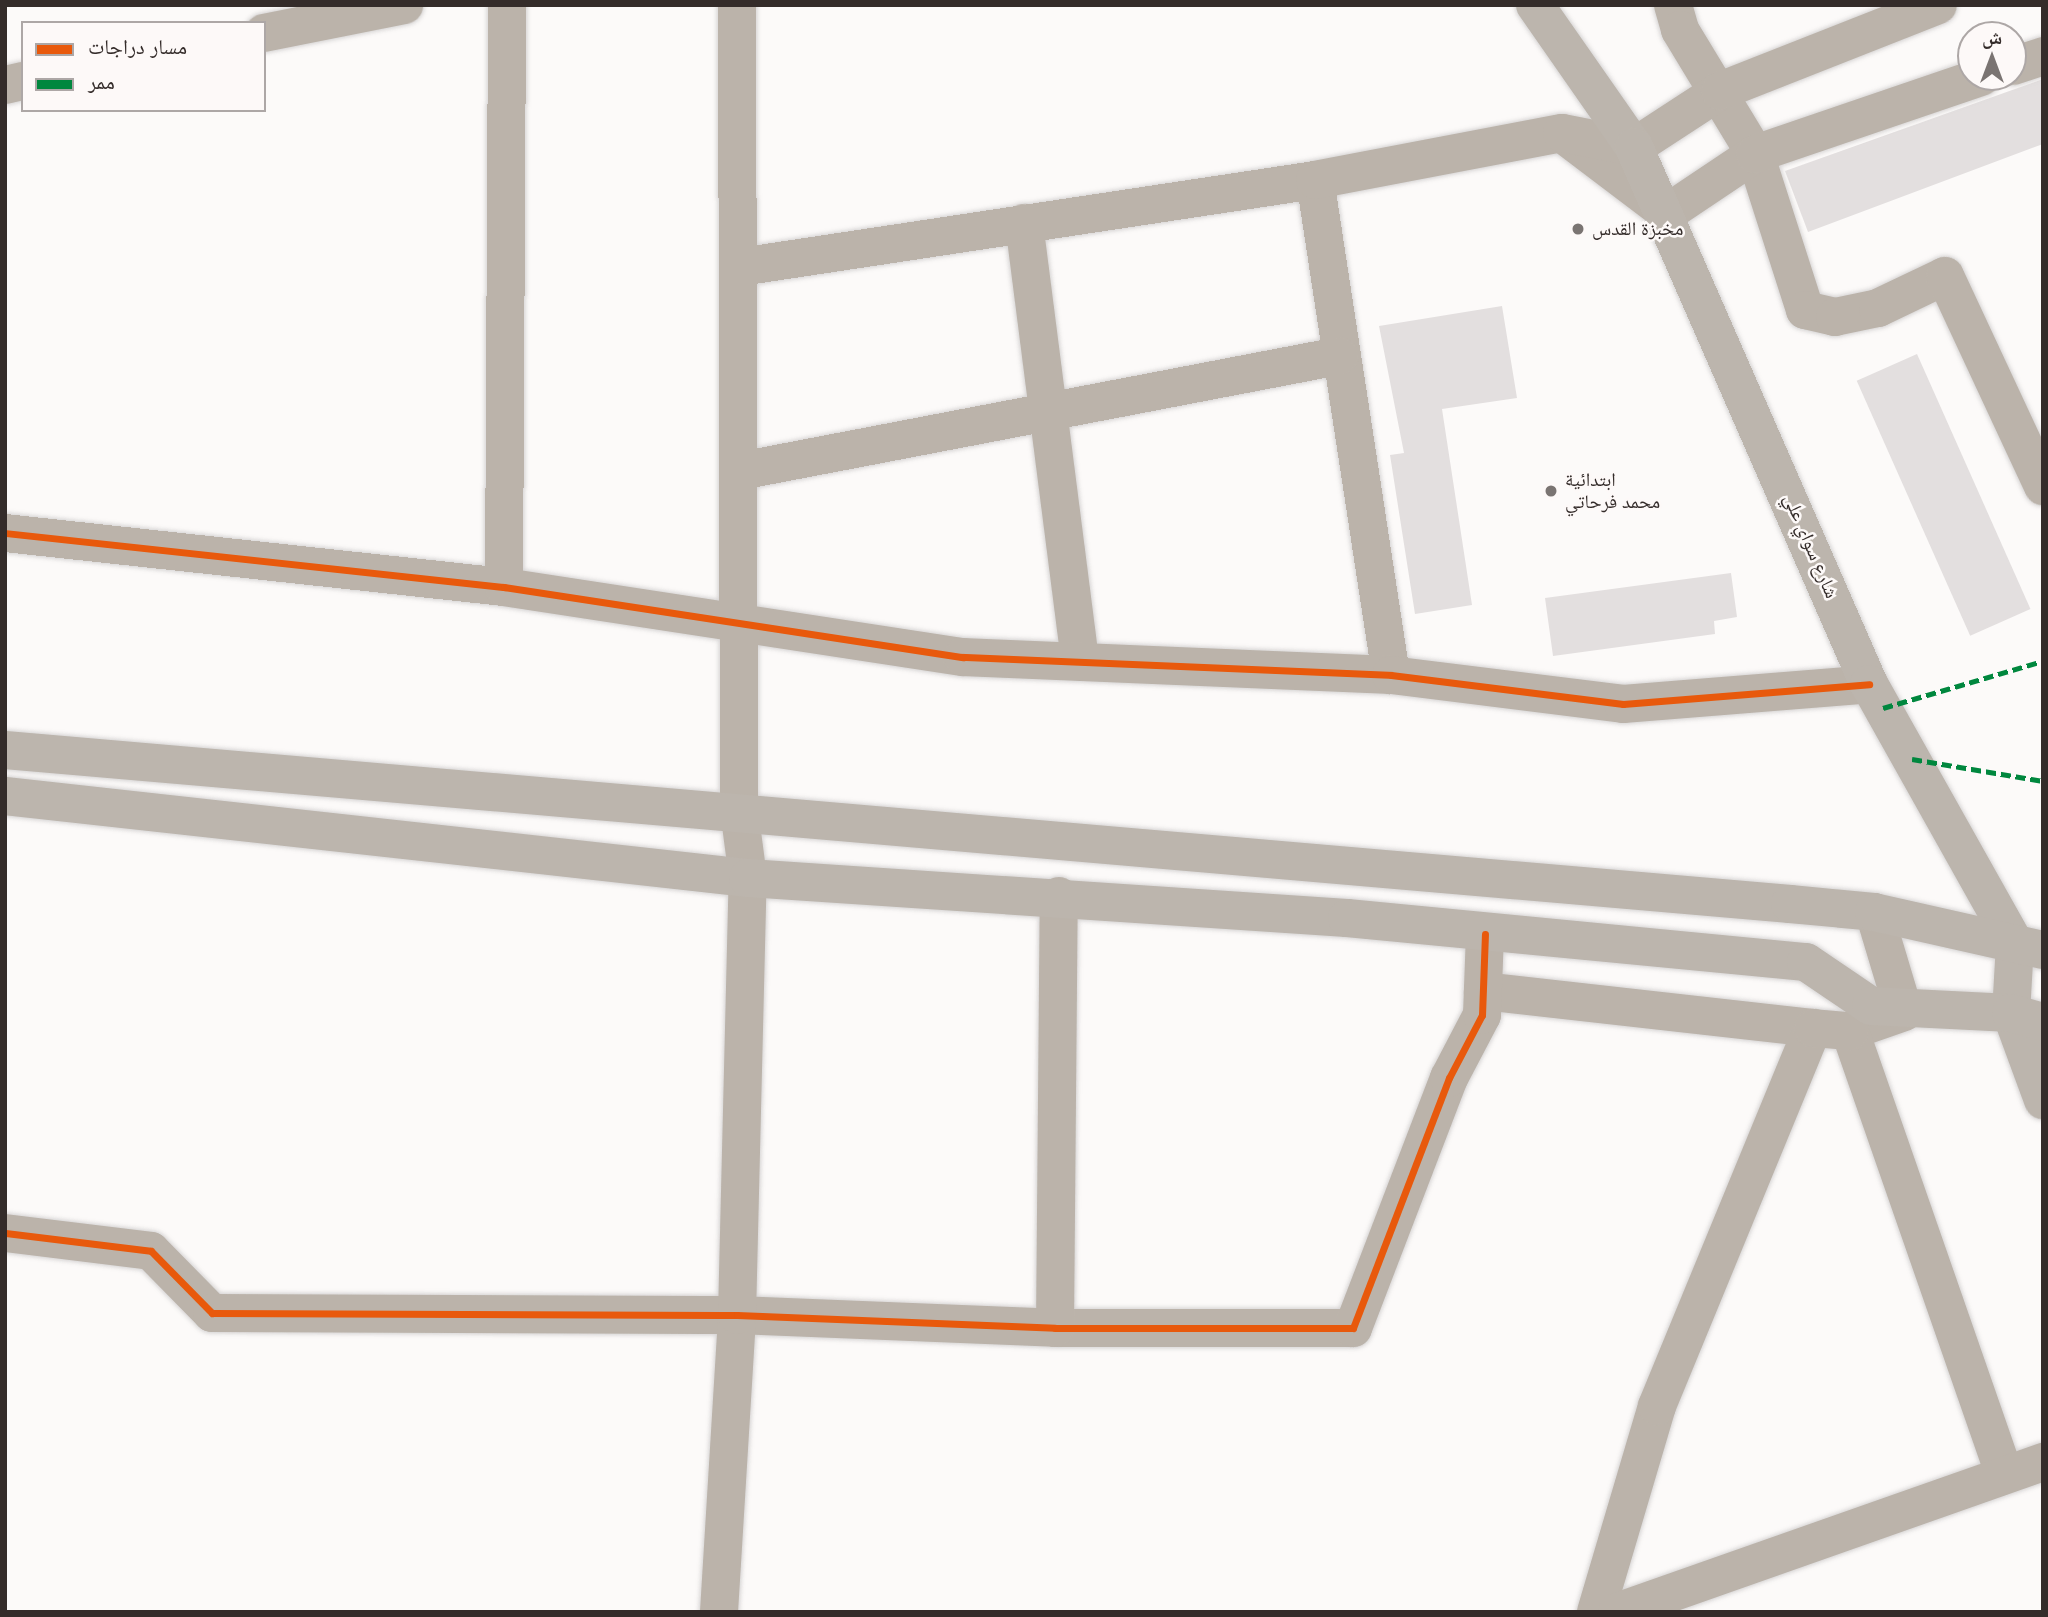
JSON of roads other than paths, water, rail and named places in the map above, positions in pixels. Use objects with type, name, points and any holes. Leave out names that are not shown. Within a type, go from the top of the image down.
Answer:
[{"type":"main road","name":"شارع سواي علي","points":[[1535,5],[1634,146],[1667,213],[1869,684],[2029,947]]},
{"type":"main road","points":[[5,750],[739,810],[1874,912],[2029,947],[2027,1018],[2043,1100]]},
{"type":"main road","points":[[5,796],[748,878],[1059,897],[1806,962],[1871,1006],[1904,1012],[2027,1018]]},
{"type":"street","points":[[266,33],[404,5]]},
{"type":"street","points":[[504,587],[507,5]]},
{"type":"street","points":[[719,1612],[737,1315],[748,878],[739,810],[737,628],[740,267],[737,5]]},
{"type":"street","points":[[1673,5],[1680,30],[1720,91],[1755,154],[1805,310],[1835,317],[1878,308],[1945,276],[2043,486]]},
{"type":"street","points":[[740,267],[1315,180],[1562,133],[1634,146],[1720,91],[1938,5]]},
{"type":"street","points":[[1562,133],[1667,213],[1755,154],[1957,85]]},
{"type":"street","points":[[1315,180],[1339,356],[1391,675]]},
{"type":"street","points":[[1024,223],[1045,409],[1080,662]]},
{"type":"street","points":[[740,471],[1045,409],[1339,356]]},
{"type":"street","points":[[5,533],[504,587],[737,628],[963,657],[1391,675],[1623,704],[1869,684]]},
{"type":"street","points":[[1055,1328],[1059,897]]},
{"type":"street","points":[[1483,991],[1850,1031],[1904,1012],[1874,912]]},
{"type":"street","points":[[5,1233],[151,1251],[212,1313],[737,1315],[1055,1328],[1353,1328],[1449,1078],[1482,1015],[1485,934]]},
{"type":"street","points":[[1596,1612],[1657,1406],[1812,1028]]},
{"type":"street","points":[[1850,1031],[2004,1474]]},
{"type":"street","points":[[1617,1612],[2043,1462]]},
{"type":"place","name":"مخبزة القدس","points":[[1578,229]]},
{"type":"place","name":"ابتدائية محمد فرحاتي","points":[[1551,491]]}]
